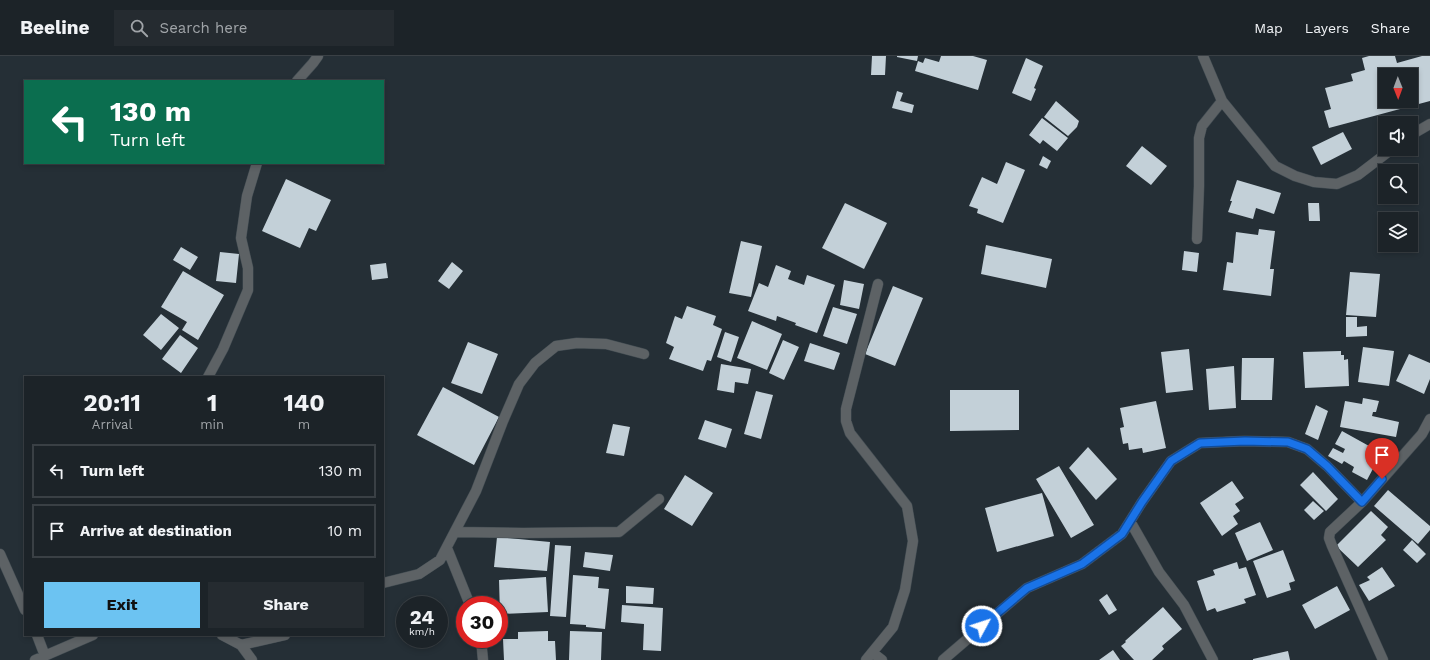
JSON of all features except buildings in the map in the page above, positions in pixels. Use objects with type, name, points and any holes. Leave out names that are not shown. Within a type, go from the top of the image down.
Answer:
[{"type":"street","points":[[299,80],[318,56]]},
{"type":"street","points":[[1203,56],[1222,102],[1275,166],[1295,176],[1314,182],[1337,184],[1358,176],[1383,156]]},
{"type":"street","points":[[1197,239],[1199,138],[1202,126],[1222,102]]},
{"type":"street","points":[[1418,131],[1430,124]]},
{"type":"street","points":[[209,376],[223,349],[248,290],[248,268],[241,238],[247,196],[257,164]]},
{"type":"street","points":[[878,284],[848,401],[846,421],[850,433],[907,506],[913,541],[905,590],[893,627],[870,656],[882,660]]},
{"type":"street","points":[[384,583],[418,574],[440,560],[456,532],[476,491],[519,384],[535,363],[556,346],[577,343],[606,344],[644,354]]},
{"type":"street","points":[[1383,660],[1329,538],[1330,532],[1362,502],[1422,434],[1430,419]]},
{"type":"street","points":[[943,660],[1027,588],[1082,564],[1122,534],[1171,461],[1200,443],[1245,441],[1288,442],[1307,449],[1327,466],[1362,502]]},
{"type":"street","points":[[456,532],[619,532],[659,499]]},
{"type":"street","points":[[1130,522],[1159,572],[1184,605],[1213,660]]},
{"type":"street","points":[[447,548],[466,596]]},
{"type":"street","points":[[0,554],[24,608]]},
{"type":"street","points":[[36,636],[45,656]]},
{"type":"street","points":[[35,660],[91,636]]},
{"type":"street","points":[[224,636],[241,645],[252,660]]},
{"type":"street","points":[[241,645],[282,636]]},
{"type":"street","points":[[482,648],[483,660]]},
{"type":"route","points":[[982,626],[1027,588],[1082,564],[1122,534],[1142,502],[1171,461],[1200,443],[1245,441],[1288,442],[1307,449],[1327,466],[1362,502],[1382,479]]}]
